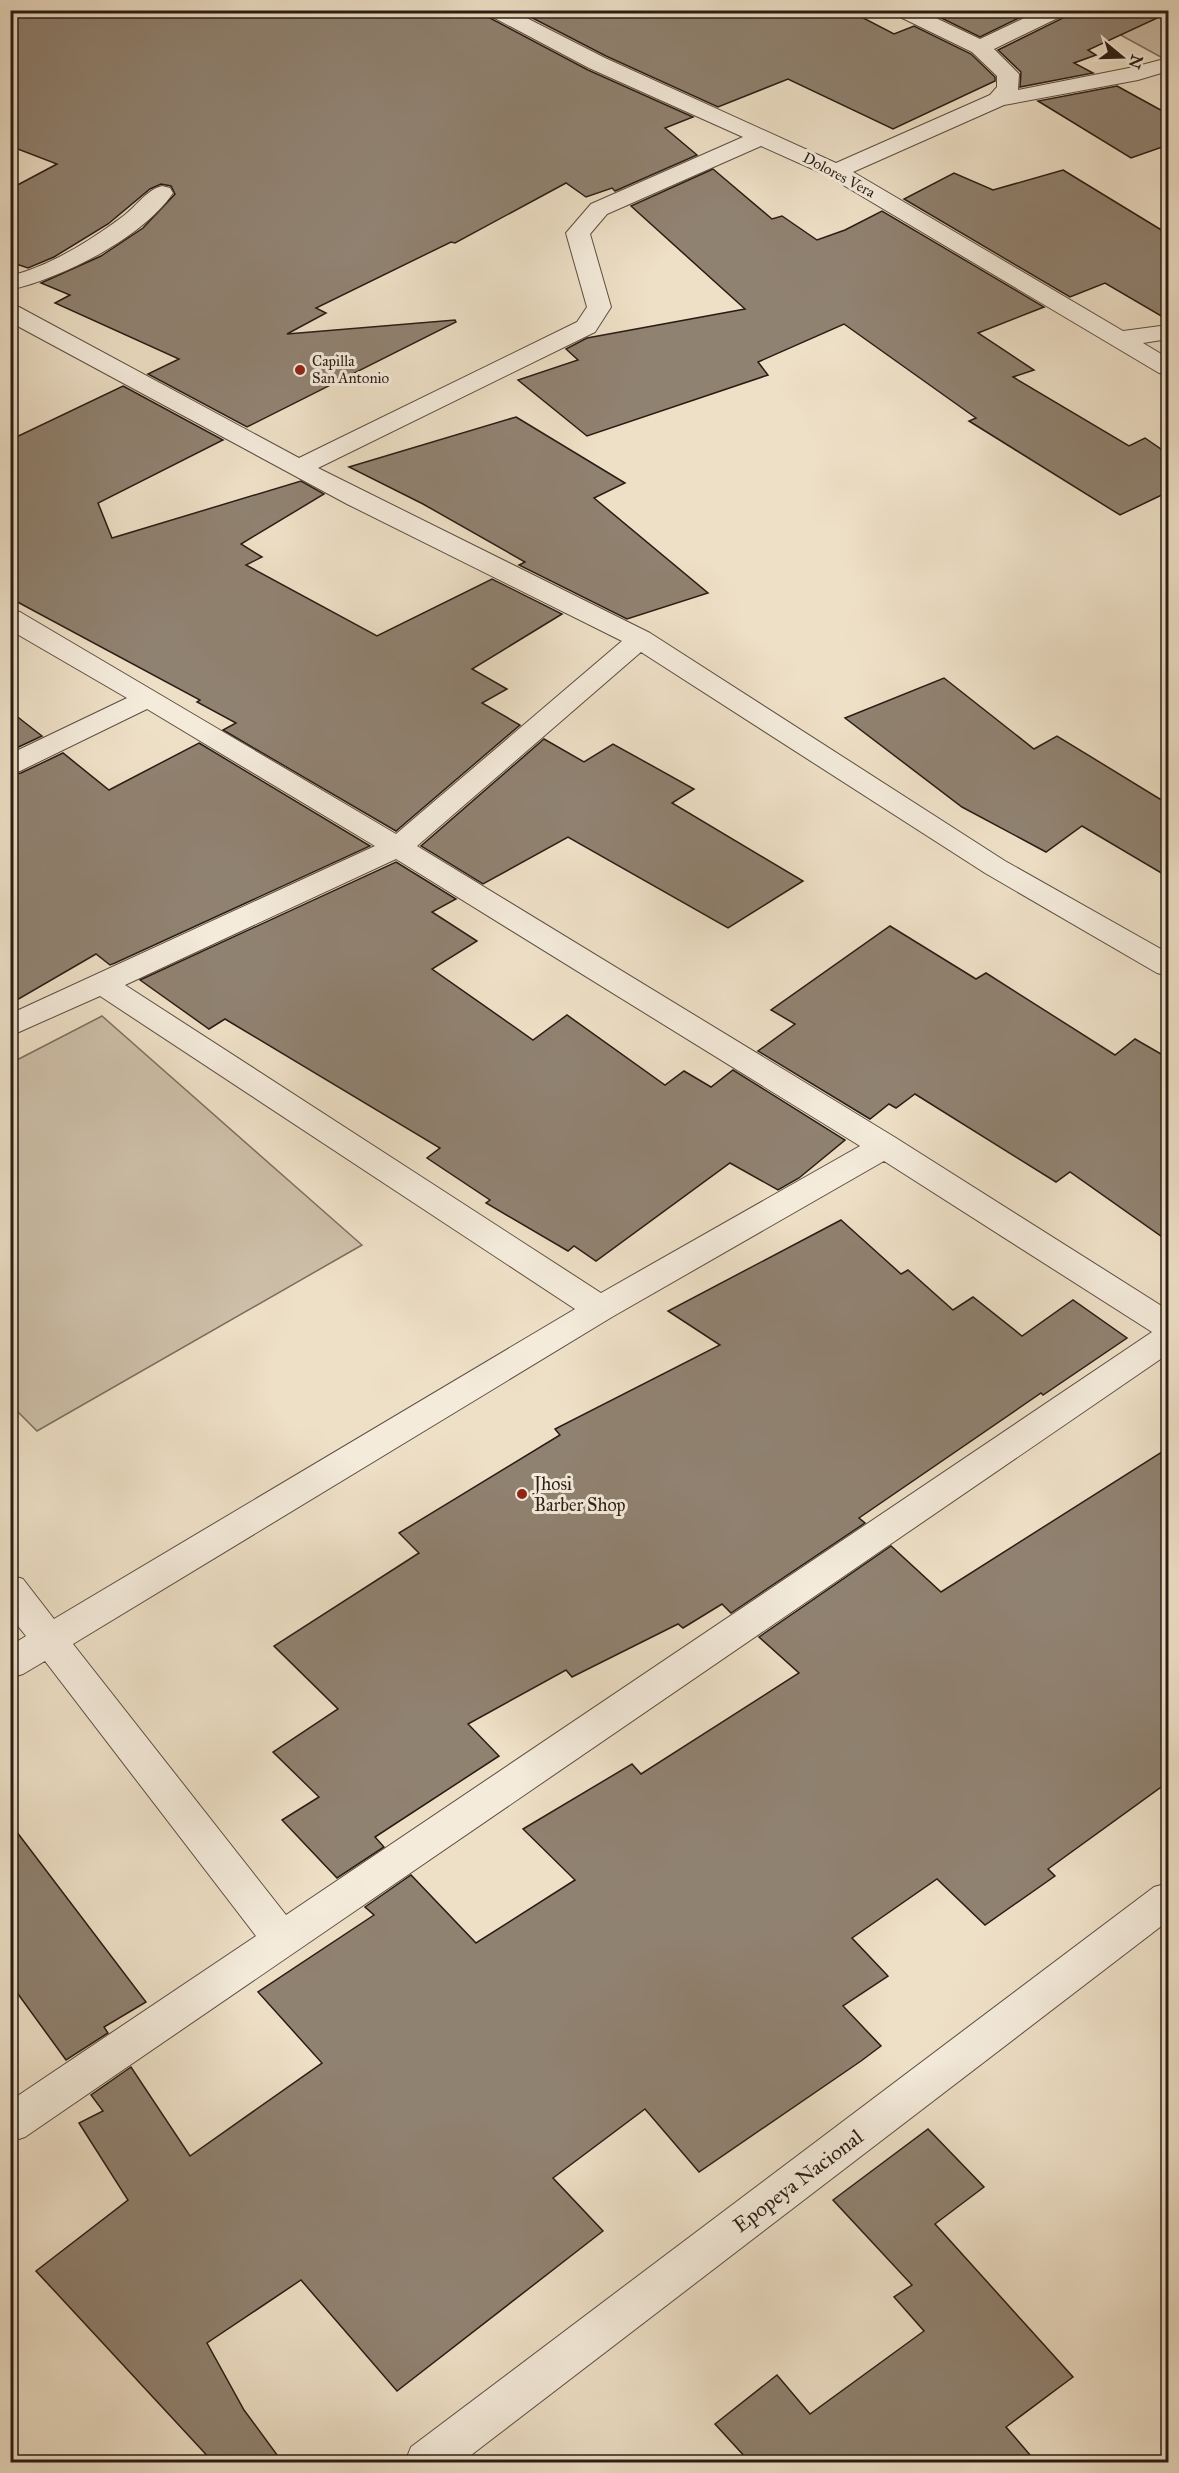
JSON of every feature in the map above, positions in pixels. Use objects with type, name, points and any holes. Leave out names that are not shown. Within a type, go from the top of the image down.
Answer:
[{"type":"street","name":"Dolores Vera","points":[[494,10],[597,63],[836,171],[1168,368]]},
{"type":"street","points":[[901,10],[980,47],[1008,74],[1008,88],[998,100]]},
{"type":"street","points":[[980,47],[1059,10]]},
{"type":"street","points":[[836,171],[998,100],[1138,73],[1168,64]]},
{"type":"street","points":[[1138,73],[1158,85]]},
{"type":"street","points":[[298,468],[586,327],[599,307],[578,233],[599,209],[762,137]]},
{"type":"street","points":[[10,283],[63,264],[131,222],[162,193]]},
{"type":"street","points":[[10,312],[356,499],[640,639],[995,867],[1168,966]]},
{"type":"street","points":[[1121,339],[1168,332]]},
{"type":"street","points":[[10,618],[399,846],[885,1146],[1168,1326]]},
{"type":"street","points":[[10,1026],[399,846],[640,639]]},
{"type":"street","points":[[10,765],[148,698]]},
{"type":"street","points":[[103,984],[600,1309]]},
{"type":"street","points":[[10,1664],[600,1309],[885,1146]]},
{"type":"street","points":[[10,2124],[1168,1338]]},
{"type":"street","points":[[10,1589],[282,1940]]},
{"type":"street","name":"Epopeya Nacional","points":[[427,2463],[1168,1899]]},
{"type":"shaded area","points":[[1077,11],[1168,11],[1168,61]]},
{"type":"shaded area","points":[[102,1016],[362,1245],[37,1431],[11,1405],[11,1063]]},
{"type":"building","points":[[10,10],[482,10],[486,16],[588,70],[693,117],[665,128],[697,155],[615,191],[612,188],[586,197],[566,183],[455,243],[451,242],[316,308],[326,313],[287,334],[455,320],[456,322],[247,427],[148,374],[179,359],[55,303],[70,295],[41,283],[101,256],[143,228],[175,194],[171,186],[161,184],[150,189],[108,224],[54,257],[28,268],[10,262],[10,189],[57,164],[10,146]]},
{"type":"building","points":[[517,10],[848,10],[894,34],[914,26],[971,54],[995,77],[995,81],[893,129],[788,79],[718,107],[606,56]]},
{"type":"building","points":[[925,10],[1035,10],[980,37]]},
{"type":"building","points":[[1071,10],[1168,10],[1168,13],[1088,50],[1096,55],[1074,63],[1093,73],[1020,87],[1021,72],[998,50],[1067,16]]},
{"type":"building","points":[[1117,86],[1168,114],[1168,145],[1131,158],[1038,101]]},
{"type":"building","points":[[713,169],[772,219],[782,216],[817,240],[845,230],[882,211],[1044,307],[978,333],[1034,370],[1013,377],[1129,446],[1145,438],[1168,454],[1168,492],[1120,515],[969,421],[976,418],[844,324],[758,362],[768,375],[587,436],[518,380],[578,360],[566,349],[587,338],[745,309],[631,206]]},
{"type":"building","points":[[1063,170],[1168,234],[1168,320],[1105,283],[1070,297],[904,199],[954,173],[993,190]]},
{"type":"building","points":[[123,386],[223,440],[98,503],[112,538],[301,481],[324,494],[241,544],[262,557],[246,565],[377,636],[492,579],[562,614],[472,669],[507,689],[482,703],[520,725],[396,831],[223,730],[236,723],[197,702],[200,700],[10,598],[10,440]]},
{"type":"building","points":[[516,417],[625,483],[594,498],[708,593],[627,619],[519,565],[525,562],[423,504],[349,467]]},
{"type":"building","points":[[944,678],[1034,749],[1057,736],[1168,804],[1168,877],[1082,826],[1046,852],[962,807],[845,718]]},
{"type":"building","points":[[10,711],[42,736],[10,751]]},
{"type":"building","points":[[544,739],[584,762],[613,744],[694,789],[672,803],[803,881],[728,928],[568,837],[483,884],[421,846]]},
{"type":"building","points":[[199,743],[370,846],[110,965],[96,954],[10,1004],[10,775],[21,773],[63,753],[109,790]]},
{"type":"building","points":[[396,862],[456,899],[432,912],[477,941],[432,969],[533,1040],[567,1015],[665,1085],[684,1071],[711,1087],[733,1070],[845,1140],[799,1178],[778,1190],[730,1163],[596,1261],[574,1246],[568,1251],[486,1203],[490,1200],[427,1158],[440,1148],[225,1019],[209,1029],[140,980]]},
{"type":"building","points":[[890,926],[976,979],[986,973],[1115,1055],[1135,1039],[1168,1058],[1168,1241],[1070,1172],[1056,1182],[915,1094],[896,1108],[889,1104],[870,1119],[758,1051],[795,1024],[771,1010]]},
{"type":"building","points":[[841,1220],[901,1274],[908,1270],[953,1310],[973,1297],[1022,1336],[1073,1300],[1127,1338],[1043,1395],[1041,1393],[859,1518],[865,1523],[731,1613],[722,1604],[683,1628],[678,1624],[572,1677],[566,1670],[468,1724],[499,1756],[375,1837],[384,1847],[337,1878],[282,1820],[319,1797],[273,1752],[338,1709],[274,1646],[419,1553],[399,1533],[560,1435],[555,1429],[720,1345],[668,1311]]},
{"type":"building","points":[[1168,1448],[1168,1782],[1048,1869],[1055,1876],[985,1925],[937,1879],[852,1938],[888,1976],[843,2006],[881,2046],[861,2061],[699,2172],[645,2109],[553,2178],[603,2231],[397,2391],[301,2280],[207,2343],[244,2410],[283,2463],[214,2463],[36,2271],[128,2200],[79,2123],[103,2111],[91,2095],[131,2067],[190,2156],[322,2063],[258,1992],[374,1915],[365,1907],[411,1875],[476,1943],[575,1880],[523,1829],[632,1764],[641,1774],[799,1673],[759,1637],[891,1546],[941,1592]]},
{"type":"building","points":[[10,1823],[146,2002],[104,2027],[108,2033],[66,2060],[10,1983]]},
{"type":"building","points":[[928,2129],[984,2187],[935,2224],[1073,2377],[1006,2427],[1037,2463],[742,2463],[747,2459],[715,2424],[777,2375],[810,2414],[924,2331],[894,2297],[912,2285],[833,2200]]},
{"type":"place","name":"Capilla San Antonio","points":[[300,370]]},
{"type":"place","name":"Jhosi Barber Shop","points":[[522,1494]]}]
